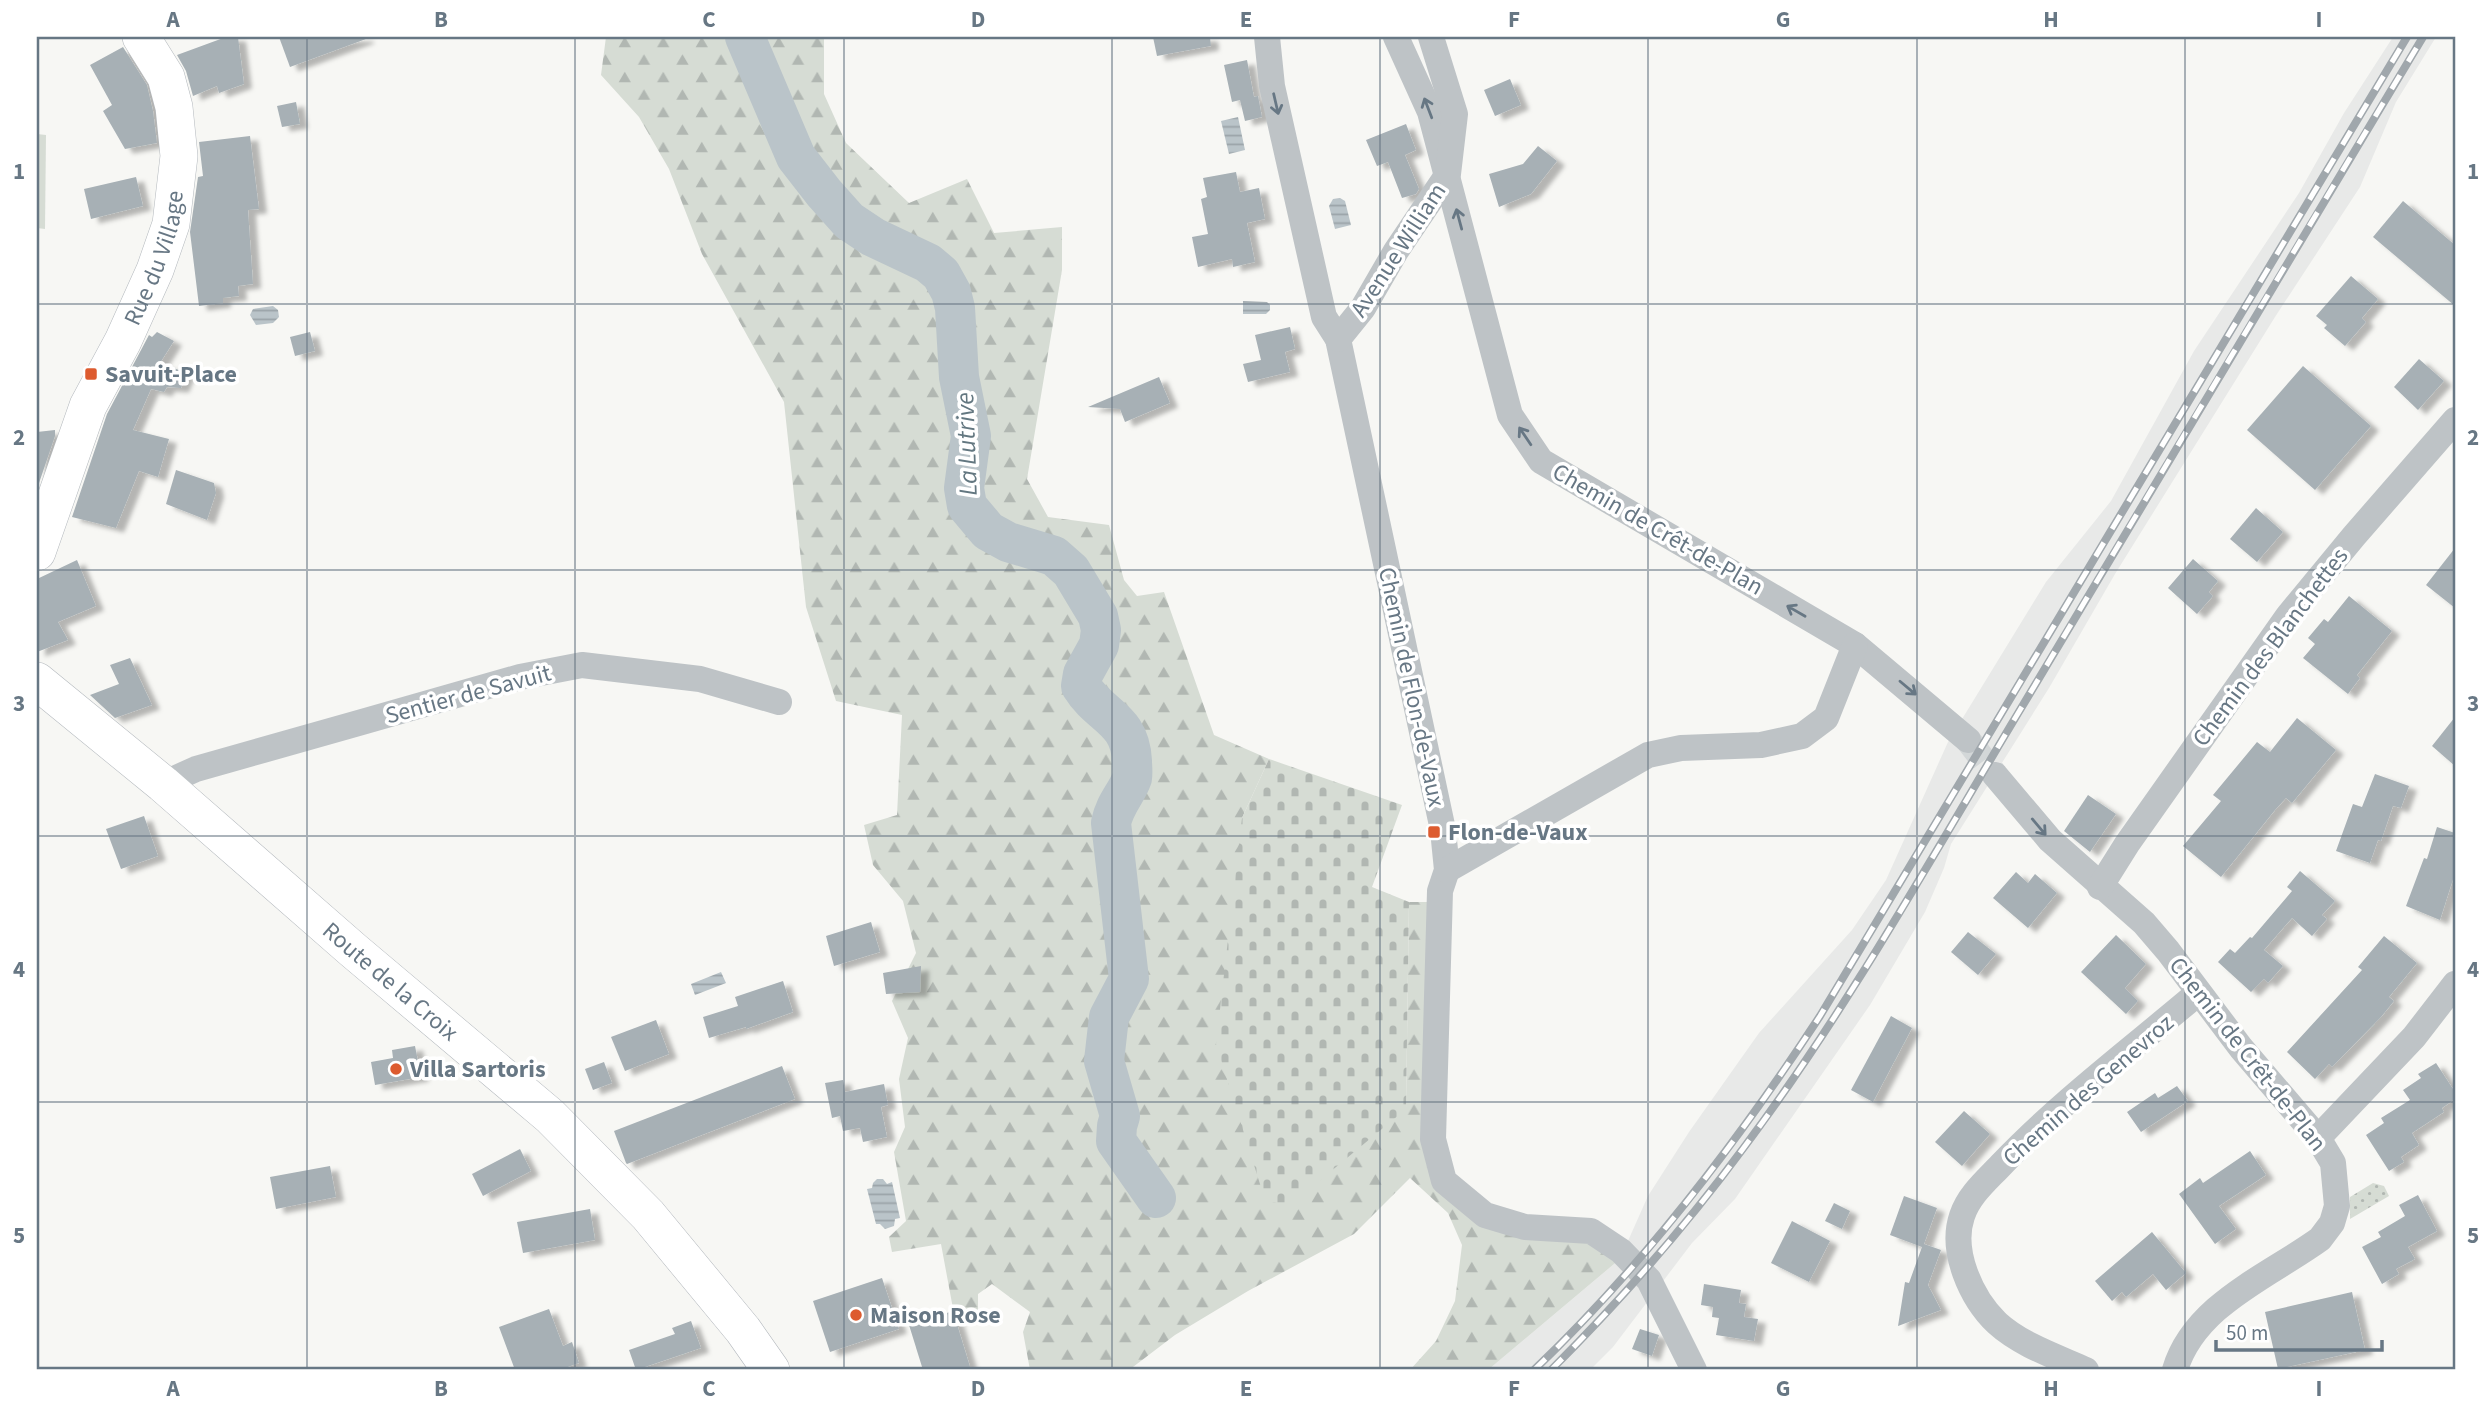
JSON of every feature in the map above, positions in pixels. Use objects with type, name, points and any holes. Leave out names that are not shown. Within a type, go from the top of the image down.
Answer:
[{"type":"street","name":"Rue du Village","points":[[37,552],[88,406],[124,341],[155,271],[171,224],[178,156],[174,107],[166,77],[141,37]]},
{"type":"street","name":"Chemin de Flon-de-Vaux","points":[[1267,37],[1272,86],[1324,317],[1338,338],[1443,830],[1447,870],[1440,891],[1433,1139],[1444,1181],[1486,1214],[1525,1227],[1591,1231],[1622,1251],[1649,1280],[1694,1370]]},
{"type":"street","name":"Chemin de Crêt-de-Plan","points":[[1396,37],[1430,112],[1510,415],[1541,461],[1855,645],[1968,740]]},
{"type":"street","name":"Avenue William","points":[[1338,338],[1363,309],[1396,251],[1448,174],[1455,114],[1431,37]]},
{"type":"street","name":"Chemin des Blanchettes","points":[[2100,887],[2127,844],[2288,616],[2370,517],[2455,421]]},
{"type":"street","points":[[1447,870],[1648,755],[1681,748],[1761,745],[1802,736],[1826,718],[1855,645]]},
{"type":"street","name":"Sentier de Savuit","points":[[163,784],[196,769],[520,677],[582,665],[700,679],[779,702]]},
{"type":"street","name":"Route de la Croix","points":[[37,681],[163,784],[353,950],[550,1116],[648,1215],[736,1320],[771,1370]]},
{"type":"street","name":"Chemin de Crêt-de-Plan","points":[[1995,775],[2050,840],[2100,887],[2144,923],[2241,1048],[2318,1138],[2333,1163],[2337,1206],[2332,1223],[2320,1239],[2208,1316],[2189,1337],[2175,1370]]},
{"type":"street","points":[[2318,1138],[2414,1037],[2455,984]]},
{"type":"street","name":"Chemin des Genevroz","points":[[2086,1370],[1998,1324],[1986,1310],[1962,1261],[1957,1235],[1962,1214],[1971,1196],[2032,1133],[2198,993]]},
{"type":"shaded area","points":[[2393,37],[2436,37],[2396,102],[2360,187],[2275,317],[2115,574],[2049,688],[1951,844],[1925,912],[1870,1005],[1735,1199],[1692,1243],[1613,1347],[1590,1370],[1488,1370],[1620,1259],[1648,1196],[1689,1132],[1759,1033],[1852,930],[1886,880],[1948,742],[2046,582],[2111,501],[2194,351],[2299,193],[2344,113]]},
{"type":"shaded area","points":[[1238,117],[1245,150],[1229,154],[1221,121]]},
{"type":"shaded area","points":[[1340,198],[1345,201],[1351,225],[1335,229],[1329,206],[1333,199]]},
{"type":"shaded area","points":[[1243,301],[1267,302],[1270,310],[1266,314],[1243,314]]},
{"type":"shaded area","points":[[273,306],[278,310],[279,317],[273,323],[256,325],[250,315],[253,309]]},
{"type":"shaded area","points":[[721,972],[726,983],[695,995],[691,984]]},
{"type":"shaded area","points":[[877,1179],[883,1179],[887,1184],[892,1182],[900,1218],[895,1219],[894,1226],[885,1229],[876,1224],[867,1189],[872,1188]]},
{"type":"green space","points":[[606,37],[824,37],[824,94],[846,143],[909,203],[967,179],[994,233],[1062,227],[1062,270],[1027,479],[1048,517],[1109,525],[1124,580],[1137,596],[1164,592],[1214,735],[1269,759],[1242,818],[1406,1109],[1409,902],[1429,902],[1444,1181],[1486,1215],[1569,1230],[1620,1259],[1488,1370],[1410,1370],[1436,1341],[1455,1301],[1462,1245],[1448,1213],[1410,1178],[1354,1234],[1248,1291],[1175,1335],[1129,1370],[1030,1370],[1023,1332],[1030,1312],[992,1284],[978,1294],[978,1314],[965,1324],[954,1314],[941,1244],[892,1252],[889,1237],[906,1221],[894,1152],[905,1127],[899,1079],[908,1038],[892,1001],[916,953],[903,901],[873,865],[864,825],[897,815],[902,715],[836,701],[806,607],[784,402],[702,254],[669,169],[639,117],[601,75]]},
{"type":"green space","points":[[37,134],[46,135],[45,229],[37,228]]},
{"type":"green space","points":[[1269,759],[1402,805],[1372,887],[1409,902],[1406,1109],[1289,1206],[1265,1200],[1216,1044],[1242,818]]},
{"type":"green space","points":[[2373,1183],[2384,1186],[2389,1196],[2350,1219],[2350,1197]]},
{"type":"building","points":[[226,37],[238,37],[244,84],[219,93],[217,86],[193,96],[186,71],[177,55]]},
{"type":"building","points":[[279,37],[366,37],[366,39],[290,67]]},
{"type":"building","points":[[1153,37],[1210,37],[1211,46],[1157,56]]},
{"type":"building","points":[[123,47],[147,85],[157,143],[125,149],[103,111],[112,105],[90,65]]},
{"type":"building","points":[[1247,60],[1254,97],[1258,96],[1262,117],[1245,121],[1240,100],[1232,102],[1224,65]]},
{"type":"building","points":[[1510,79],[1521,105],[1495,116],[1484,90]]},
{"type":"building","points":[[296,102],[300,124],[282,127],[277,106]]},
{"type":"building","points":[[1406,124],[1416,150],[1405,155],[1419,189],[1416,194],[1402,198],[1388,162],[1377,166],[1366,140]]},
{"type":"building","points":[[250,136],[259,209],[248,210],[253,284],[238,286],[239,296],[223,298],[223,303],[199,306],[190,232],[198,177],[203,176],[199,142]]},
{"type":"building","points":[[1538,146],[1557,161],[1531,194],[1499,207],[1489,174],[1523,164]]},
{"type":"building","points":[[1236,172],[1240,192],[1259,188],[1265,219],[1247,223],[1255,262],[1233,267],[1232,259],[1198,267],[1192,237],[1208,234],[1201,199],[1207,197],[1203,178]]},
{"type":"building","points":[[136,177],[143,206],[91,219],[84,189]]},
{"type":"building","points":[[2403,201],[2455,245],[2455,306],[2373,237]]},
{"type":"building","points":[[2351,276],[2378,299],[2362,318],[2366,322],[2345,346],[2324,328],[2327,325],[2316,316]]},
{"type":"building","points":[[1290,327],[1295,349],[1285,352],[1290,372],[1248,382],[1243,364],[1261,360],[1255,335]]},
{"type":"building","points":[[157,332],[174,341],[160,363],[187,373],[181,388],[167,387],[164,392],[151,389],[133,430],[169,439],[158,477],[139,471],[116,528],[72,517],[107,414],[149,335],[152,337]]},
{"type":"building","points":[[310,332],[315,351],[295,356],[290,337]]},
{"type":"building","points":[[2419,359],[2444,381],[2418,410],[2394,387]]},
{"type":"building","points":[[2303,366],[2371,426],[2315,490],[2247,430]]},
{"type":"building","points":[[1159,377],[1170,403],[1125,422],[1120,409],[1088,407]]},
{"type":"building","points":[[55,430],[55,436],[37,489],[37,432]]},
{"type":"building","points":[[176,470],[214,483],[216,493],[207,520],[166,504]]},
{"type":"building","points":[[2256,508],[2283,532],[2257,562],[2230,539]]},
{"type":"building","points":[[2455,548],[2455,608],[2426,585]]},
{"type":"building","points":[[2193,559],[2218,581],[2209,592],[2213,596],[2197,614],[2168,588]]},
{"type":"building","points":[[77,560],[96,606],[58,622],[68,640],[37,652],[37,579]]},
{"type":"building","points":[[2349,596],[2392,631],[2357,675],[2360,678],[2348,694],[2303,658],[2315,644],[2308,638],[2324,619],[2328,622]]},
{"type":"building","points":[[130,658],[152,705],[115,718],[90,695],[119,684],[110,665]]},
{"type":"building","points":[[2455,717],[2455,766],[2432,746]]},
{"type":"building","points":[[2297,718],[2336,750],[2292,803],[2286,798],[2275,810],[2221,877],[2183,846],[2221,801],[2213,795],[2257,742],[2270,752]]},
{"type":"building","points":[[2375,774],[2409,786],[2401,808],[2393,806],[2370,863],[2336,851],[2353,804],[2362,807]]},
{"type":"building","points":[[2088,795],[2116,814],[2090,852],[2064,831]]},
{"type":"building","points":[[144,816],[158,856],[121,869],[106,829]]},
{"type":"building","points":[[2437,827],[2455,833],[2455,873],[2440,920],[2406,906],[2424,858],[2427,859]]},
{"type":"building","points":[[2300,871],[2335,901],[2322,915],[2327,919],[2312,936],[2292,918],[2264,950],[2283,966],[2268,983],[2264,979],[2251,992],[2218,962],[2230,949],[2235,953],[2252,938],[2292,891],[2287,887]]},
{"type":"building","points":[[2016,872],[2028,883],[2035,874],[2057,893],[2028,928],[1993,898]]},
{"type":"building","points":[[871,922],[880,952],[834,966],[826,936]]},
{"type":"building","points":[[1968,932],[1996,954],[1978,975],[1951,952]]},
{"type":"building","points":[[2116,935],[2146,964],[2125,988],[2138,1001],[2126,1014],[2081,972]]},
{"type":"building","points":[[2384,936],[2417,963],[2389,997],[2394,1001],[2381,1017],[2332,1067],[2329,1064],[2315,1079],[2287,1052],[2362,970],[2358,967]]},
{"type":"building","points":[[921,966],[920,992],[886,994],[883,973]]},
{"type":"building","points":[[783,981],[793,1012],[746,1029],[709,1038],[703,1017],[738,1006],[735,997]]},
{"type":"building","points":[[1891,1016],[1912,1028],[1873,1102],[1851,1090]]},
{"type":"building","points":[[656,1020],[669,1054],[625,1071],[611,1037]]},
{"type":"building","name":"Villa Sartoris","points":[[415,1046],[421,1077],[375,1085],[371,1062],[393,1058],[392,1050]]},
{"type":"building","points":[[604,1062],[612,1083],[593,1090],[585,1069]]},
{"type":"building","points":[[2436,1063],[2455,1092],[2455,1099],[2442,1108],[2444,1112],[2412,1133],[2419,1145],[2401,1157],[2404,1162],[2389,1171],[2366,1135],[2384,1123],[2381,1118],[2410,1100],[2403,1090],[2421,1078],[2418,1074]]},
{"type":"building","points":[[782,1066],[795,1099],[626,1163],[614,1131]]},
{"type":"building","points":[[843,1080],[845,1092],[884,1084],[888,1105],[881,1107],[887,1137],[863,1142],[860,1128],[843,1131],[840,1116],[832,1118],[825,1083]]},
{"type":"building","points":[[2177,1086],[2188,1101],[2141,1132],[2127,1112],[2155,1093],[2158,1098]]},
{"type":"building","points":[[1964,1111],[1990,1134],[1962,1166],[1935,1142]]},
{"type":"building","points":[[520,1149],[531,1171],[483,1196],[472,1174]]},
{"type":"building","points":[[2250,1151],[2266,1175],[2219,1206],[2236,1229],[2215,1244],[2179,1194],[2200,1178],[2203,1183]]},
{"type":"building","points":[[330,1166],[336,1197],[276,1209],[270,1177]]},
{"type":"building","points":[[2418,1195],[2437,1231],[2408,1247],[2415,1259],[2396,1269],[2399,1274],[2382,1284],[2362,1247],[2381,1237],[2378,1232],[2405,1216],[2399,1205]]},
{"type":"building","points":[[1904,1196],[1937,1208],[1924,1244],[1941,1250],[1928,1285],[1941,1310],[1898,1326],[1905,1282],[1909,1283],[1922,1247],[1890,1235]]},
{"type":"building","points":[[1834,1203],[1850,1211],[1842,1229],[1825,1221]]},
{"type":"building","points":[[590,1209],[595,1240],[523,1253],[517,1222]]},
{"type":"building","points":[[1792,1221],[1830,1241],[1809,1282],[1771,1263]]},
{"type":"building","points":[[2152,1232],[2186,1273],[2166,1290],[2153,1274],[2126,1297],[2122,1292],[2112,1301],[2095,1281]]},
{"type":"building","name":"Maison Rose","points":[[882,1278],[899,1329],[830,1352],[813,1301]]},
{"type":"building","points":[[1704,1284],[1741,1290],[1739,1303],[1746,1304],[1744,1317],[1758,1319],[1754,1341],[1716,1335],[1719,1318],[1712,1317],[1713,1307],[1701,1305]]},
{"type":"building","points":[[2352,1292],[2365,1350],[2278,1369],[2265,1312]]},
{"type":"building","points":[[549,1309],[563,1346],[572,1342],[579,1363],[559,1370],[515,1370],[499,1327]]},
{"type":"building","points":[[953,1311],[971,1370],[923,1370],[909,1325]]},
{"type":"building","points":[[691,1321],[701,1348],[636,1370],[629,1350],[675,1334],[672,1328]]},
{"type":"building","points":[[1640,1329],[1659,1335],[1652,1356],[1632,1349]]},
{"type":"waterway","name":"La Lutrive","points":[[745,37],[796,157],[824,193],[849,221],[873,237],[928,263],[941,274],[951,292],[955,308],[959,377],[971,436],[964,488],[967,506],[988,531],[1008,542],[1054,556],[1071,571],[1098,616],[1101,630],[1099,645],[1083,674],[1081,686],[1120,727],[1130,747],[1132,761],[1132,778],[1111,823],[1129,979],[1109,1017],[1104,1061],[1120,1116],[1116,1141],[1156,1198]]},
{"type":"tunnel","points":[[1968,740],[1995,775]]},
{"type":"railway","points":[[1534,1370],[1613,1288],[1687,1201],[1756,1110],[1820,1016],[2407,37]]},
{"type":"railway","points":[[1551,1370],[1603,1317],[1700,1205],[1820,1039],[1923,873],[2423,37]]},
{"type":"place","name":"Savuit-Place","points":[[91,374]]},
{"type":"place","name":"Flon-de-Vaux","points":[[1434,832]]},
{"type":"place","name":"Villa Sartoris","points":[[396,1069]]},
{"type":"place","name":"Maison Rose","points":[[856,1315]]}]
